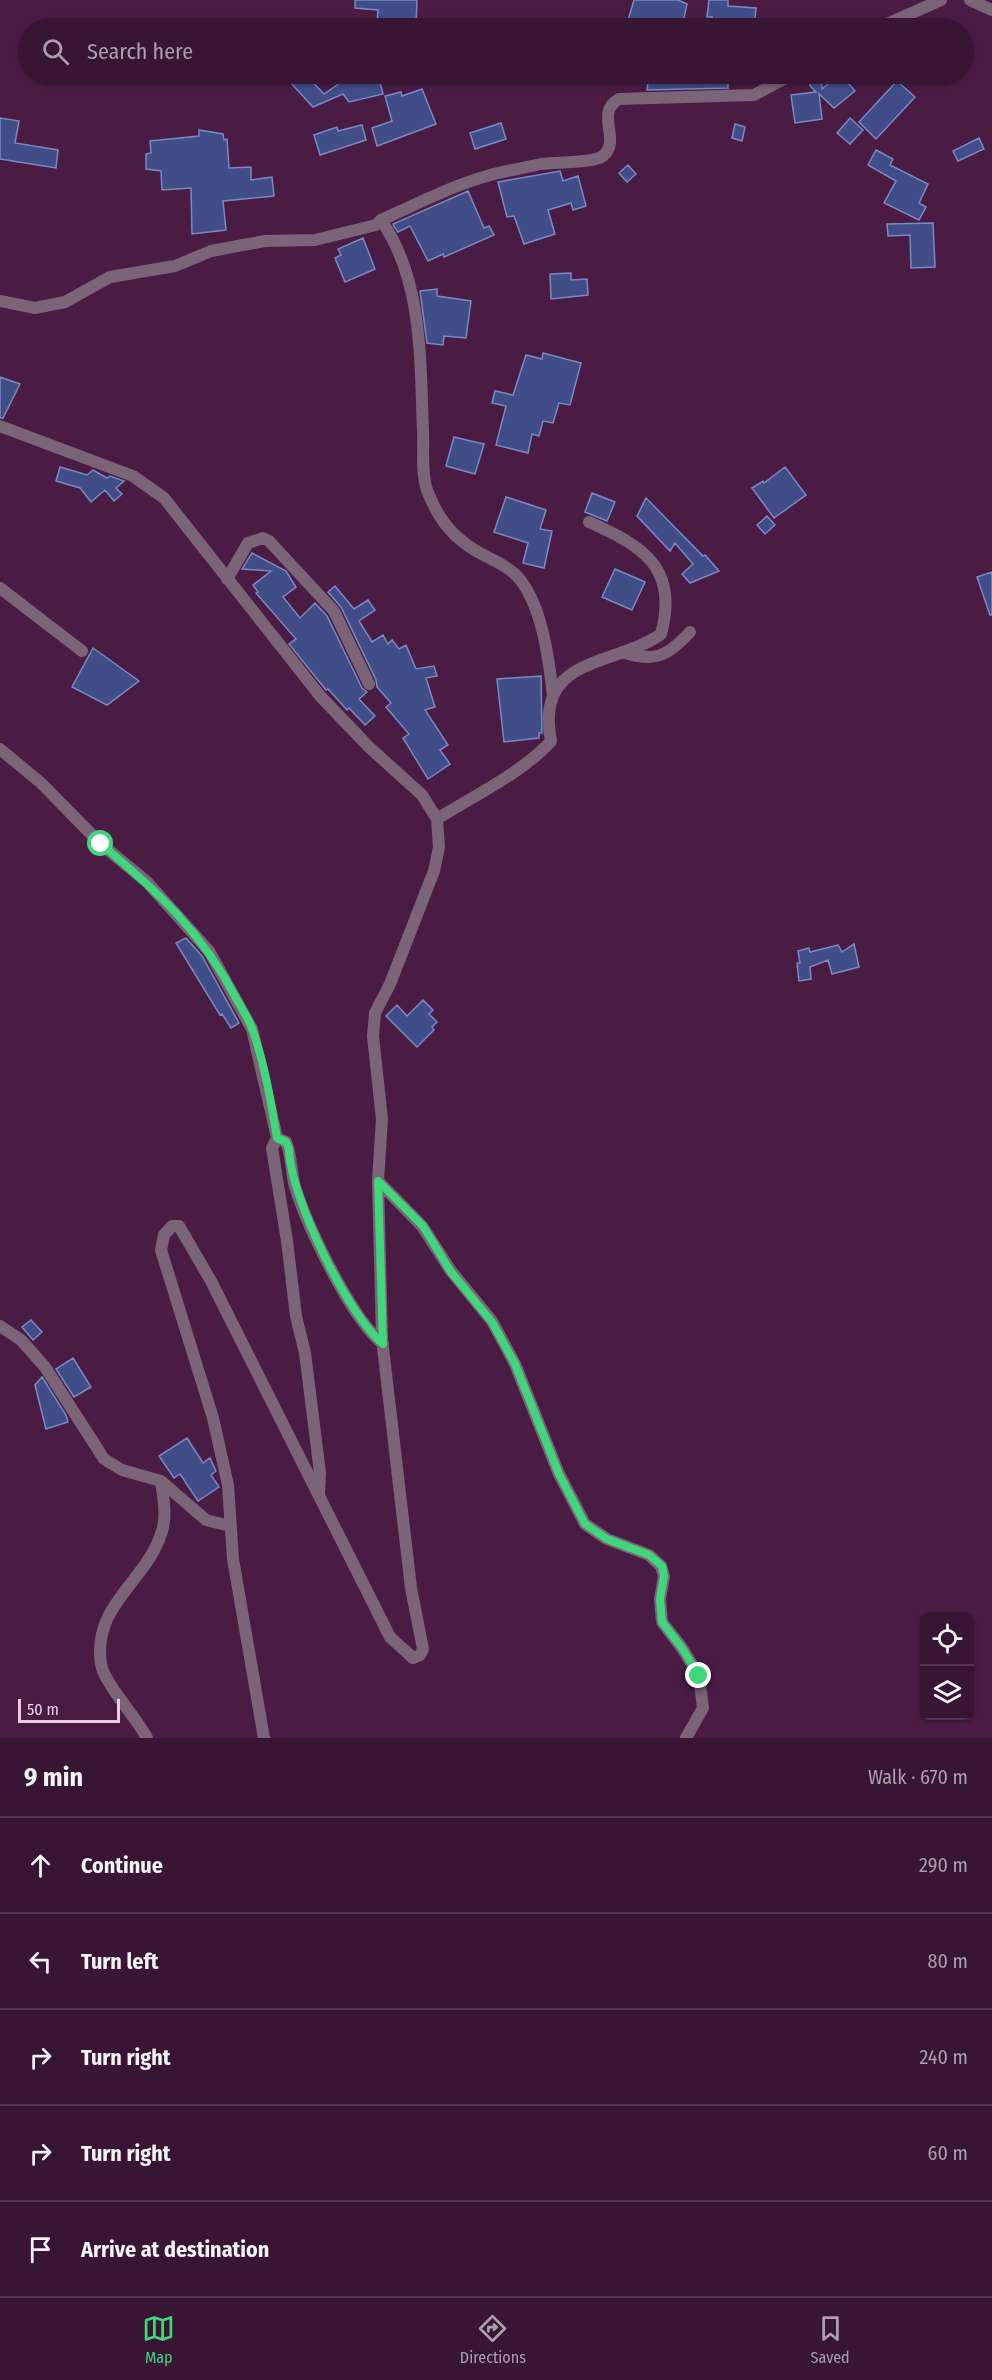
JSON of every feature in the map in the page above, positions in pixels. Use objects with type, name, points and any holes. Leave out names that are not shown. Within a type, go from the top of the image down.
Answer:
[{"type":"street","points":[[970,0],[992,10]]},
{"type":"street","points":[[898,18],[933,1]]},
{"type":"street","points":[[0,301],[35,308],[64,302],[111,277],[175,266],[211,251],[265,241],[315,240],[376,225],[381,220],[486,176],[555,161],[597,159],[604,155],[609,142],[606,113],[611,103],[619,99],[754,95],[774,84]]},
{"type":"street","points":[[381,220],[396,242],[406,266],[411,296],[420,362],[425,487],[441,521],[470,546],[511,571],[521,581],[542,630],[553,696]]},
{"type":"street","points":[[0,426],[133,476],[164,498],[321,697],[369,747],[422,795],[437,819],[439,848],[434,871],[390,984],[375,1013],[373,1036],[382,1119],[378,1181],[383,1344],[411,1588],[423,1649],[420,1655],[413,1659],[390,1637],[211,1281],[179,1226],[172,1226],[164,1235],[160,1250],[213,1418],[228,1485],[232,1559],[264,1738]]},
{"type":"street","points":[[437,819],[524,766],[541,753],[551,741],[547,713],[553,696],[560,686],[585,665],[650,642],[661,634],[666,605],[664,581],[660,570],[651,560],[621,538],[589,522]]},
{"type":"street","points":[[227,579],[248,543],[263,538],[269,541],[334,611],[369,684]]},
{"type":"street","points":[[0,588],[82,651]]},
{"type":"street","points":[[622,652],[651,658],[676,647],[690,632]]},
{"type":"street","points":[[0,749],[41,783],[101,844],[147,882],[209,951],[252,1029],[277,1138],[272,1148],[288,1241],[296,1316],[304,1353],[320,1473],[319,1496]]},
{"type":"street","points":[[277,1138],[286,1142],[289,1149],[294,1185],[324,1254],[359,1317],[369,1332],[383,1344]]},
{"type":"street","points":[[378,1181],[423,1226],[451,1272],[492,1322],[515,1364],[559,1474],[585,1524],[607,1539],[649,1555],[662,1566],[664,1576],[660,1599],[662,1622],[682,1648],[699,1676],[703,1708],[686,1738]]},
{"type":"street","points":[[0,1326],[21,1340],[45,1367],[104,1459],[122,1470],[161,1481],[206,1520],[230,1526]]},
{"type":"street","points":[[147,1738],[102,1667],[100,1640],[112,1605],[150,1559],[163,1530],[161,1481]]},
{"type":"building","points":[[355,0],[417,0],[416,18],[377,18],[378,10],[355,8]]},
{"type":"building","points":[[634,0],[678,0],[687,4],[684,18],[629,18]]},
{"type":"building","points":[[709,0],[728,0],[728,6],[756,8],[755,18],[707,17]]},
{"type":"building","points":[[292,84],[315,84],[324,94],[339,84],[380,84],[383,94],[349,102],[343,94],[313,107]]},
{"type":"building","points":[[648,84],[728,84],[728,88],[647,90]]},
{"type":"building","points":[[810,84],[822,84],[822,89],[828,84],[849,84],[855,91],[834,108],[819,94],[822,119],[795,123],[791,95],[816,92]]},
{"type":"building","points":[[894,84],[900,84],[915,97],[876,139],[859,122]]},
{"type":"building","points":[[422,89],[436,124],[377,146],[372,128],[392,121],[385,96],[401,92],[402,96]]},
{"type":"building","points":[[0,118],[19,121],[15,143],[58,150],[56,168],[0,159]]},
{"type":"building","points":[[850,118],[863,130],[850,144],[837,133]]},
{"type":"building","points":[[501,123],[506,139],[475,149],[470,133]]},
{"type":"building","points":[[735,124],[745,127],[742,141],[732,138]]},
{"type":"building","points":[[362,125],[366,140],[320,155],[314,135],[337,127],[338,131]]},
{"type":"building","points":[[199,130],[223,134],[224,140],[227,139],[229,168],[251,167],[251,180],[272,177],[274,196],[223,201],[226,230],[192,234],[191,188],[162,190],[161,171],[146,169],[146,154],[151,153],[150,141],[199,136]]},
{"type":"building","points":[[979,138],[984,149],[958,161],[953,151]]},
{"type":"building","points":[[876,150],[893,159],[890,165],[928,184],[919,203],[926,207],[919,220],[884,203],[896,181],[868,165]]},
{"type":"building","points":[[628,165],[636,174],[627,182],[619,173]]},
{"type":"building","points":[[560,171],[563,181],[578,176],[586,206],[573,210],[571,203],[548,210],[555,234],[524,244],[514,216],[507,217],[498,182]]},
{"type":"building","points":[[468,191],[484,228],[489,226],[494,235],[444,257],[443,254],[428,261],[410,226],[398,232],[393,224]]},
{"type":"building","points":[[933,223],[935,267],[911,268],[910,235],[888,236],[887,224]]},
{"type":"building","points":[[363,238],[375,269],[345,282],[335,258],[341,255],[338,249]]},
{"type":"building","points":[[571,273],[571,280],[587,279],[588,295],[551,299],[550,274]]},
{"type":"building","points":[[437,289],[437,296],[471,301],[466,338],[444,336],[443,345],[427,343],[420,291]]},
{"type":"building","points":[[543,353],[581,363],[570,405],[559,403],[553,423],[543,421],[539,436],[532,434],[528,453],[496,445],[506,406],[492,403],[495,391],[513,395],[526,355],[542,359]]},
{"type":"building","points":[[0,377],[20,384],[3,418],[0,418]]},
{"type":"building","points":[[454,437],[484,444],[475,474],[446,466]]},
{"type":"building","points":[[60,467],[87,475],[93,470],[107,478],[110,476],[124,481],[116,488],[122,494],[114,501],[105,490],[91,502],[80,488],[56,481]]},
{"type":"building","points":[[785,467],[806,495],[774,518],[752,488],[763,481],[764,483]]},
{"type":"building","points":[[592,493],[615,502],[607,521],[585,512]]},
{"type":"building","points":[[506,497],[546,510],[540,529],[552,531],[544,568],[523,563],[528,543],[494,532]]},
{"type":"building","points":[[646,498],[719,571],[690,583],[682,574],[693,564],[675,543],[670,551],[637,516]]},
{"type":"building","points":[[767,516],[775,525],[765,534],[757,525]]},
{"type":"building","points":[[252,553],[286,571],[296,587],[283,597],[300,618],[315,603],[327,616],[362,688],[367,692],[359,699],[375,716],[365,725],[349,708],[347,710],[328,689],[326,690],[289,644],[296,639],[256,593],[258,592],[253,585],[271,571],[242,569]]},
{"type":"building","points":[[615,569],[645,582],[632,610],[602,597]]},
{"type":"building","points":[[992,572],[992,615],[990,615],[977,577]]},
{"type":"building","points":[[335,586],[354,609],[368,600],[375,610],[359,621],[372,642],[383,635],[388,644],[392,640],[399,649],[406,645],[416,669],[434,666],[437,676],[426,678],[435,707],[425,710],[448,745],[440,750],[450,764],[428,779],[403,738],[409,734],[386,707],[391,703],[377,687],[376,680],[341,607],[328,592]]},
{"type":"building","points":[[93,648],[139,681],[107,705],[72,687]]},
{"type":"building","points":[[541,676],[542,733],[539,733],[539,738],[504,742],[497,679]]},
{"type":"building","points":[[186,938],[202,956],[239,1023],[231,1028],[222,1014],[220,1015],[176,943]]},
{"type":"building","points":[[854,944],[859,967],[832,974],[828,960],[810,967],[811,979],[799,981],[798,951],[809,948],[810,952],[838,945],[842,952]]},
{"type":"building","points":[[423,1000],[433,1010],[429,1014],[437,1022],[432,1027],[434,1030],[417,1047],[386,1016],[397,1005],[407,1016]]},
{"type":"building","points":[[31,1320],[42,1332],[33,1340],[22,1327]]},
{"type":"building","points":[[73,1358],[91,1387],[74,1397],[56,1369]]},
{"type":"building","points":[[42,1377],[68,1422],[46,1429],[35,1385]]},
{"type":"building","points":[[187,1438],[203,1463],[210,1458],[216,1471],[211,1475],[219,1487],[198,1501],[180,1474],[174,1478],[159,1456]]},
{"type":"route","points":[[101,844],[147,882],[178,914],[209,951],[225,976],[252,1029],[265,1075],[277,1138],[286,1142],[289,1149],[294,1185],[324,1254],[348,1301],[369,1332],[383,1344],[378,1181],[423,1226],[451,1272],[492,1322],[515,1364],[559,1474],[585,1524],[607,1539],[649,1555],[662,1566],[664,1576],[660,1599],[662,1622],[682,1648],[699,1676]]}]
